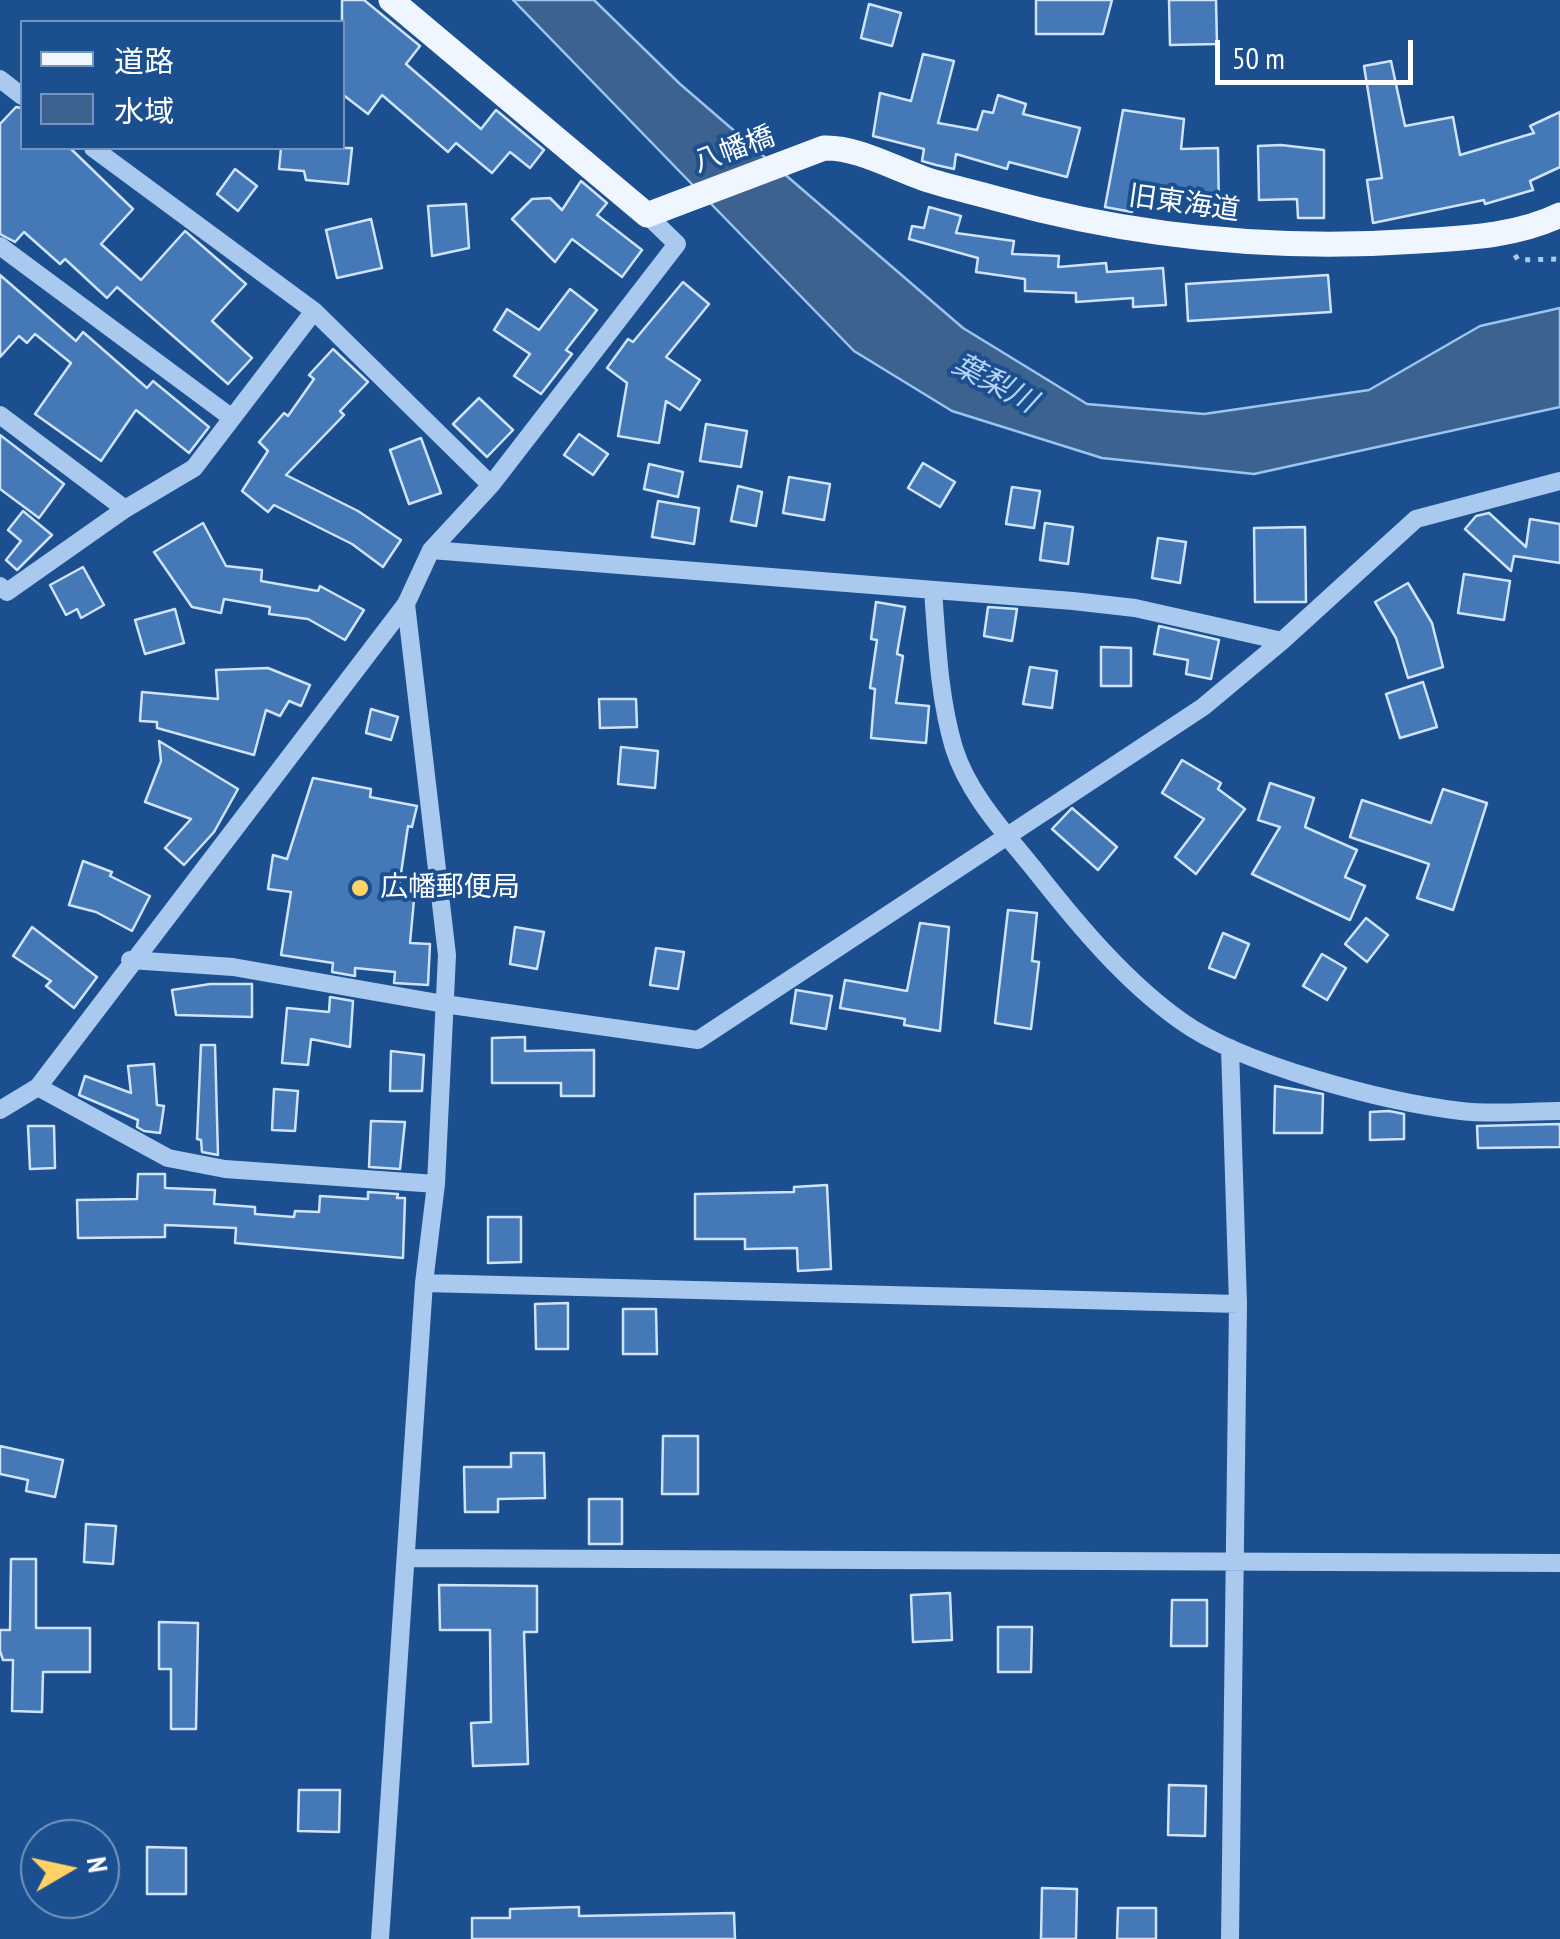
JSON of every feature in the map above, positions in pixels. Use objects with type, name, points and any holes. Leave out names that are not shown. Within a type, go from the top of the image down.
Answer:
[{"type":"main road","points":[[392,0],[647,215]]},
{"type":"main road","name":"旧東海道","points":[[809,154],[840,148],[928,180],[1018,204],[1132,228],[1243,243],[1346,245],[1454,239],[1512,230],[1560,214]]},
{"type":"main road","name":"八幡橋","points":[[647,215],[809,154]]},
{"type":"street","points":[[0,79],[20,94]]},
{"type":"street","points":[[95,150],[314,311],[492,485]]},
{"type":"street","points":[[0,1110],[38,1087],[130,960],[406,604],[431,550],[492,485],[678,244],[647,215]]},
{"type":"street","points":[[0,246],[232,418]]},
{"type":"street","points":[[0,586],[7,592],[124,509],[194,468],[314,311]]},
{"type":"street","points":[[0,415],[124,509]]},
{"type":"street","points":[[130,960],[233,968],[444,1004],[698,1040],[1202,707],[1416,519],[1560,481]]},
{"type":"street","points":[[431,550],[1135,608],[1282,640]]},
{"type":"street","points":[[933,590],[944,704],[955,750],[974,791],[1051,891],[1148,994],[1182,1022],[1230,1048],[1370,1092],[1463,1112],[1560,1111]]},
{"type":"street","points":[[380,1939],[424,1283],[436,1184],[447,955],[406,604]]},
{"type":"street","points":[[1230,1048],[1238,1304],[1230,1939]]},
{"type":"street","points":[[38,1087],[168,1158],[225,1169],[436,1184]]},
{"type":"street","points":[[424,1283],[1238,1304]]},
{"type":"street","points":[[406,1558],[1560,1563]]},
{"type":"water","name":"葉梨川","points":[[513,0],[594,0],[680,84],[963,328],[1087,404],[1204,414],[1369,390],[1480,326],[1560,308],[1560,407],[1254,474],[1102,458],[952,411],[854,351]]},
{"type":"building","points":[[342,0],[364,0],[420,46],[406,64],[481,129],[496,110],[544,150],[530,168],[510,152],[492,173],[456,143],[448,152],[382,95],[368,114],[345,96]]},
{"type":"building","points":[[1036,0],[1112,0],[1103,34],[1036,34]]},
{"type":"building","points":[[1169,0],[1216,0],[1217,44],[1170,45]]},
{"type":"building","points":[[869,4],[901,13],[892,46],[861,38]]},
{"type":"building","points":[[923,54],[954,61],[938,123],[977,130],[983,111],[993,113],[998,95],[1026,104],[1023,114],[1080,128],[1067,177],[1009,162],[1007,169],[956,154],[954,169],[922,161],[924,149],[873,136],[880,93],[911,101]]},
{"type":"building","points":[[1391,61],[1405,126],[1453,117],[1460,155],[1534,133],[1530,126],[1560,112],[1560,167],[1530,181],[1533,190],[1485,204],[1484,200],[1373,223],[1367,180],[1382,178],[1364,66]]},
{"type":"building","points":[[16,107],[20,108],[20,150],[72,150],[133,209],[101,244],[141,280],[185,231],[246,284],[212,321],[252,358],[228,384],[117,287],[107,298],[65,259],[60,264],[24,232],[15,242],[0,234],[0,124]]},
{"type":"building","points":[[1123,110],[1184,119],[1181,149],[1218,148],[1219,213],[1190,214],[1190,201],[1135,194],[1132,212],[1105,207]]},
{"type":"building","points":[[1258,146],[1324,150],[1324,218],[1298,218],[1297,199],[1259,200]]},
{"type":"building","points":[[352,148],[348,184],[306,180],[304,171],[279,169],[281,150]]},
{"type":"building","points":[[235,169],[257,186],[238,211],[217,194]]},
{"type":"building","points":[[581,181],[607,203],[597,215],[642,250],[622,277],[572,239],[555,262],[512,219],[532,199],[550,198],[562,210]]},
{"type":"building","points":[[466,204],[469,248],[432,256],[428,206]]},
{"type":"building","points":[[929,207],[961,216],[956,233],[1014,241],[1012,254],[1059,256],[1058,267],[1106,263],[1107,272],[1163,268],[1166,305],[1133,307],[1133,298],[1076,302],[1076,293],[1025,291],[1025,279],[976,272],[978,258],[909,239],[912,226],[924,228]]},
{"type":"building","points":[[371,219],[382,268],[337,278],[326,230]]},
{"type":"building","points":[[0,275],[76,341],[83,332],[147,388],[153,381],[209,427],[189,453],[136,410],[101,461],[35,414],[71,363],[35,334],[27,343],[19,336],[0,357]]},
{"type":"building","points":[[1328,275],[1331,312],[1188,321],[1186,284]]},
{"type":"building","points":[[683,282],[709,304],[666,357],[700,380],[680,410],[666,401],[659,443],[618,436],[627,383],[607,368],[628,339],[633,342]]},
{"type":"building","points":[[570,289],[597,310],[566,350],[572,354],[541,394],[514,376],[530,354],[494,330],[507,309],[539,330]]},
{"type":"building","points":[[333,349],[368,382],[340,411],[344,415],[286,475],[358,511],[401,540],[383,567],[352,544],[274,505],[268,512],[242,491],[268,451],[259,442],[284,413],[288,416],[314,379],[309,375]]},
{"type":"building","points":[[479,398],[513,430],[487,457],[453,424]]},
{"type":"building","points":[[706,424],[747,431],[741,467],[700,461]]},
{"type":"building","points":[[579,434],[608,454],[593,475],[564,455]]},
{"type":"building","points":[[0,435],[64,484],[39,518],[0,489]]},
{"type":"building","points":[[421,438],[441,493],[409,504],[390,450]]},
{"type":"building","points":[[923,463],[955,482],[940,507],[908,488]]},
{"type":"building","points":[[649,464],[683,472],[678,497],[644,489]]},
{"type":"building","points":[[789,477],[830,484],[824,520],[783,513]]},
{"type":"building","points":[[738,486],[762,492],[756,526],[731,521]]},
{"type":"building","points":[[1012,487],[1040,491],[1034,528],[1006,524]]},
{"type":"building","points":[[658,501],[699,508],[694,544],[652,537]]},
{"type":"building","points":[[23,511],[52,535],[17,570],[6,560],[21,541],[8,530]]},
{"type":"building","points":[[1489,513],[1526,547],[1530,519],[1560,524],[1560,563],[1514,556],[1511,571],[1465,529],[1476,516]]},
{"type":"building","points":[[203,523],[226,566],[262,570],[261,581],[318,591],[320,586],[364,610],[345,640],[308,619],[269,614],[270,607],[224,599],[221,613],[192,607],[154,552]]},
{"type":"building","points":[[1045,523],[1073,527],[1068,564],[1040,560]]},
{"type":"building","points":[[1305,527],[1306,602],[1255,602],[1254,528]]},
{"type":"building","points":[[1158,538],[1186,542],[1180,583],[1152,578]]},
{"type":"building","points":[[83,567],[104,605],[81,618],[77,609],[66,615],[50,585]]},
{"type":"building","points":[[1464,574],[1510,581],[1504,620],[1458,613]]},
{"type":"building","points":[[1408,583],[1432,623],[1443,667],[1408,678],[1396,638],[1375,602]]},
{"type":"building","points":[[876,602],[905,607],[897,654],[903,656],[896,703],[929,706],[926,743],[871,738],[875,689],[870,688],[877,640],[871,639]]},
{"type":"building","points":[[988,607],[1017,609],[1012,641],[984,636]]},
{"type":"building","points":[[175,609],[184,643],[145,654],[135,620]]},
{"type":"building","points":[[1159,626],[1219,640],[1211,679],[1186,674],[1188,660],[1154,654]]},
{"type":"building","points":[[1101,647],[1131,648],[1131,686],[1101,686]]},
{"type":"building","points":[[1030,667],[1057,671],[1052,708],[1023,704]]},
{"type":"building","points":[[268,668],[310,685],[301,706],[289,701],[280,716],[266,710],[254,755],[157,728],[157,722],[140,721],[142,692],[218,699],[216,670]]},
{"type":"building","points":[[1423,682],[1437,727],[1400,738],[1386,694]]},
{"type":"building","points":[[599,699],[636,699],[637,727],[600,728]]},
{"type":"building","points":[[371,709],[398,717],[391,740],[366,733]]},
{"type":"building","points":[[159,741],[238,789],[214,832],[184,865],[165,848],[191,819],[145,802],[161,761]]},
{"type":"building","points":[[621,747],[658,751],[655,788],[618,784]]},
{"type":"building","points":[[1182,760],[1221,783],[1218,789],[1245,809],[1196,874],[1175,857],[1204,819],[1162,793]]},
{"type":"building","points":[[313,778],[371,789],[370,797],[417,806],[412,827],[408,826],[399,887],[415,889],[410,943],[430,944],[428,985],[394,983],[395,972],[355,968],[355,976],[332,972],[333,963],[281,955],[291,892],[268,889],[273,855],[287,859]]},
{"type":"building","points":[[1270,783],[1314,798],[1305,827],[1357,850],[1345,877],[1365,886],[1350,920],[1252,874],[1280,827],[1258,820]]},
{"type":"building","points":[[1443,789],[1487,803],[1453,910],[1417,898],[1429,864],[1350,837],[1362,800],[1431,823]]},
{"type":"building","points":[[1072,808],[1117,847],[1098,870],[1052,829]]},
{"type":"building","points":[[83,861],[112,872],[110,876],[150,896],[132,931],[96,912],[69,905]]},
{"type":"building","points":[[1008,910],[1037,913],[1032,961],[1039,962],[1031,1029],[995,1023]]},
{"type":"building","points":[[1366,918],[1388,935],[1367,962],[1345,944]]},
{"type":"building","points":[[920,923],[949,927],[940,1031],[904,1025],[905,1019],[840,1008],[845,980],[907,991]]},
{"type":"building","points":[[32,927],[97,977],[74,1008],[46,986],[51,981],[13,956]]},
{"type":"building","points":[[515,927],[544,932],[537,969],[510,964]]},
{"type":"building","points":[[1223,933],[1249,944],[1235,978],[1209,968]]},
{"type":"building","points":[[656,948],[684,952],[678,989],[650,985]]},
{"type":"building","points":[[1322,954],[1346,968],[1327,1000],[1303,986]]},
{"type":"building","points":[[210,984],[252,984],[252,1017],[176,1015],[172,990]]},
{"type":"building","points":[[796,990],[832,996],[826,1029],[791,1023]]},
{"type":"building","points":[[330,997],[353,1001],[350,1047],[311,1039],[308,1065],[282,1063],[287,1008],[329,1012]]},
{"type":"building","points":[[525,1037],[525,1051],[594,1050],[594,1096],[561,1096],[561,1083],[492,1083],[492,1038]]},
{"type":"building","points":[[201,1045],[215,1045],[218,1155],[202,1152],[201,1140],[197,1139]]},
{"type":"building","points":[[391,1051],[424,1055],[422,1091],[390,1091]]},
{"type":"building","points":[[154,1064],[157,1105],[164,1106],[160,1133],[144,1131],[137,1127],[138,1120],[79,1095],[85,1076],[131,1093],[128,1066]]},
{"type":"building","points":[[1275,1086],[1323,1094],[1322,1133],[1274,1133]]},
{"type":"building","points":[[274,1089],[298,1091],[295,1131],[272,1130]]},
{"type":"building","points":[[1370,1112],[1404,1114],[1404,1139],[1370,1140]]},
{"type":"building","points":[[371,1121],[405,1122],[400,1169],[369,1167]]},
{"type":"building","points":[[1560,1124],[1560,1147],[1478,1148],[1477,1126]]},
{"type":"building","points":[[28,1126],[54,1126],[55,1168],[30,1169]]},
{"type":"building","points":[[138,1174],[165,1174],[165,1188],[215,1190],[214,1204],[255,1207],[255,1214],[294,1217],[295,1211],[319,1212],[320,1196],[368,1199],[368,1192],[398,1194],[397,1198],[405,1198],[403,1258],[235,1243],[236,1228],[165,1225],[165,1237],[78,1238],[77,1200],[137,1199]]},
{"type":"building","points":[[827,1185],[831,1269],[798,1271],[797,1248],[745,1249],[745,1239],[695,1239],[695,1194],[794,1192],[794,1187]]},
{"type":"building","points":[[488,1217],[521,1217],[521,1262],[488,1263]]},
{"type":"building","points":[[568,1303],[568,1349],[536,1349],[535,1304]]},
{"type":"building","points":[[623,1309],[656,1309],[657,1354],[623,1354]]},
{"type":"building","points":[[663,1436],[698,1436],[698,1494],[662,1494]]},
{"type":"building","points":[[0,1446],[63,1460],[55,1497],[26,1491],[28,1480],[0,1474]]},
{"type":"building","points":[[511,1453],[544,1453],[545,1498],[498,1499],[498,1512],[465,1512],[464,1467],[511,1467]]},
{"type":"building","points":[[589,1499],[622,1499],[622,1544],[589,1544]]},
{"type":"building","points":[[86,1524],[116,1526],[113,1564],[84,1562]]},
{"type":"building","points":[[11,1559],[36,1559],[36,1628],[90,1628],[90,1672],[43,1672],[42,1712],[12,1711],[13,1660],[3,1660],[0,1651],[0,1630],[10,1630]]},
{"type":"building","points":[[439,1585],[537,1586],[537,1632],[524,1632],[528,1764],[473,1766],[471,1723],[491,1722],[490,1630],[440,1630]]},
{"type":"building","points":[[950,1593],[952,1640],[913,1642],[911,1595]]},
{"type":"building","points":[[1172,1600],[1207,1600],[1207,1646],[1171,1646]]},
{"type":"building","points":[[159,1622],[198,1623],[196,1729],[171,1729],[171,1669],[159,1669]]},
{"type":"building","points":[[998,1627],[1032,1627],[1031,1672],[998,1672]]},
{"type":"building","points":[[1169,1785],[1206,1786],[1205,1836],[1168,1835]]},
{"type":"building","points":[[299,1790],[340,1790],[339,1832],[298,1831]]},
{"type":"building","points":[[147,1847],[186,1848],[186,1894],[147,1894]]},
{"type":"building","points":[[1042,1888],[1077,1889],[1076,1939],[1041,1939]]},
{"type":"building","points":[[579,1907],[579,1916],[734,1913],[735,1939],[472,1939],[472,1918],[510,1918],[510,1909]]},
{"type":"building","points":[[1118,1908],[1156,1908],[1156,1939],[1117,1939]]},
{"type":"place","name":"広幡郵便局","points":[[360,888]]}]
